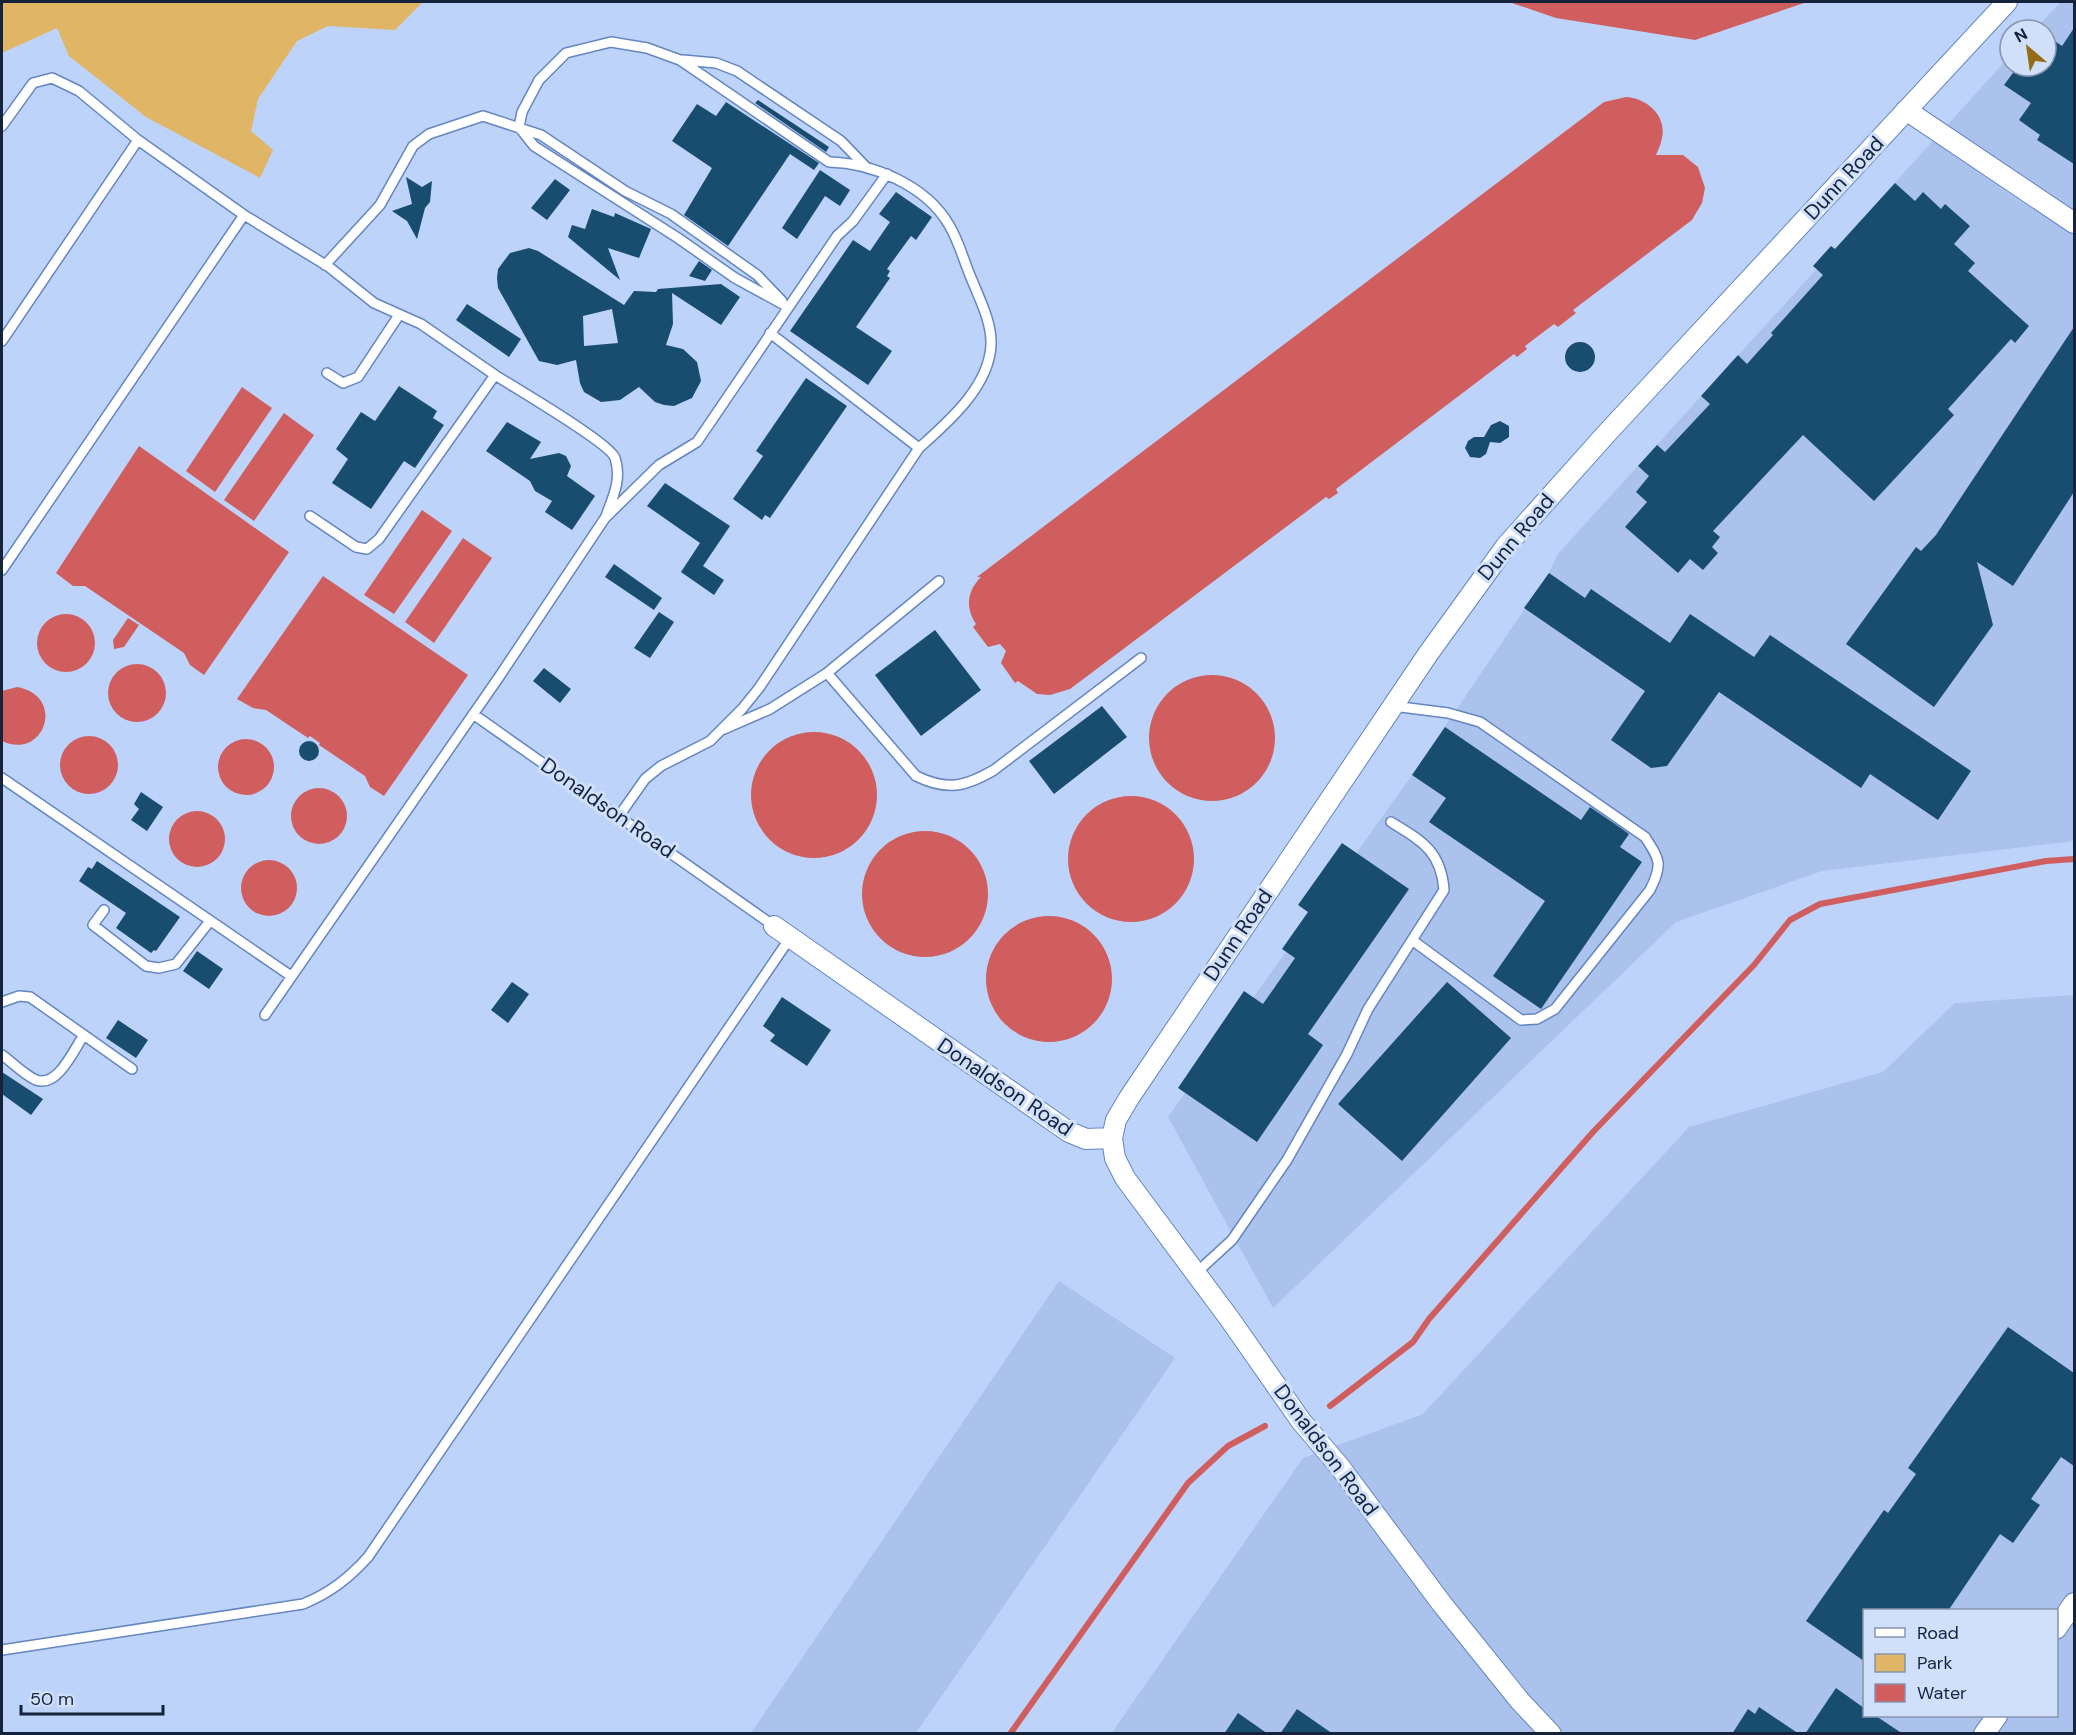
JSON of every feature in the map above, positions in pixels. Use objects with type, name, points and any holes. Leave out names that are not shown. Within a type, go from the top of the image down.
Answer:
[{"type":"street","name":"Dunn Road","points":[[1112,1138],[1120,1110],[1392,706],[1473,589],[1506,546],[1607,432],[2007,2]]},
{"type":"street","points":[[1906,110],[2074,223]]},
{"type":"street","name":"Donaldson Road","points":[[774,926],[1069,1132],[1086,1139],[1112,1138],[1115,1158],[1125,1178],[1301,1420],[1340,1467],[1442,1604],[1520,1701],[1551,1734]]},
{"type":"street","points":[[2058,1626],[2074,1603]]},
{"type":"street","points":[[1984,1734],[1996,1717]]},
{"type":"lane","points":[[619,816],[645,778],[661,766],[710,741],[759,687],[919,448],[951,419],[983,375],[991,345],[986,315],[949,225],[934,205],[887,174],[850,163],[829,162],[680,60],[647,48],[611,42],[566,53],[539,80],[522,112],[519,127],[534,146],[678,238],[735,278],[788,307]]},
{"type":"lane","points":[[680,60],[716,63],[737,71],[841,141],[868,168]]},
{"type":"lane","points":[[2,126],[33,83],[52,78],[79,91],[138,140],[244,215],[325,265],[374,303],[421,324],[495,375],[600,441],[615,457],[618,484],[605,518]]},
{"type":"lane","points":[[325,265],[380,205],[413,146],[429,134],[483,116],[541,135],[625,191],[671,214],[758,275],[788,307]]},
{"type":"lane","points":[[2,341],[138,140]]},
{"type":"lane","points":[[265,1015],[605,518],[659,465],[696,442],[837,236],[854,221],[887,174]]},
{"type":"lane","points":[[2,570],[244,215]]},
{"type":"lane","points":[[327,373],[343,383],[358,377],[399,315]]},
{"type":"lane","points":[[770,333],[919,448]]},
{"type":"lane","points":[[310,516],[356,547],[367,549],[379,539],[495,375]]},
{"type":"lane","points":[[719,731],[770,709],[827,673],[939,581]]},
{"type":"lane","points":[[827,673],[916,776],[932,783],[950,786],[973,782],[994,770],[1141,657]]},
{"type":"lane","points":[[1392,706],[1448,713],[1480,722],[1645,837],[1657,856],[1660,870],[1650,890],[1555,1009],[1537,1019],[1521,1020],[1413,940]]},
{"type":"lane","name":"Donaldson Road","points":[[473,714],[774,926]]},
{"type":"lane","points":[[2,778],[291,976]]},
{"type":"lane","points":[[1196,1273],[1232,1240],[1287,1160],[1347,1054],[1368,1009],[1444,890],[1443,875],[1436,856],[1421,840],[1391,822]]},
{"type":"lane","points":[[104,910],[93,925],[146,966],[159,968],[176,964],[188,953],[210,921]]},
{"type":"lane","points":[[2,1650],[303,1604],[337,1587],[352,1575],[368,1557],[790,938]]},
{"type":"lane","points":[[2,1002],[19,996],[30,997],[132,1069]]},
{"type":"lane","points":[[2,1055],[37,1080],[46,1080],[56,1076],[84,1035]]},
{"type":"shaded area","points":[[2061,2],[2074,2],[2074,841],[1822,871],[1676,922],[1273,1308],[1168,1117],[1412,775],[1549,573],[1557,555],[1998,69],[1998,78],[2058,78],[2058,18],[2046,18]]},
{"type":"shaded area","points":[[2073,995],[2074,1733],[1111,1734],[1303,1458],[1423,1414],[1689,1127],[1883,1072],[1955,1003]]},
{"type":"shaded area","points":[[1059,1281],[1175,1358],[916,1733],[751,1733]]},
{"type":"green space","points":[[2,2],[423,2],[395,30],[328,26],[297,41],[258,99],[251,131],[273,150],[260,178],[146,117],[69,56],[57,28],[2,53]]},
{"type":"water","points":[[1509,2],[1807,2],[1695,40],[1556,18]]},
{"type":"water","points":[[1626,97],[1647,104],[1658,115],[1663,130],[1656,155],[1683,155],[1698,167],[1705,188],[1702,203],[1692,220],[1573,310],[1576,313],[1558,327],[1554,324],[1525,346],[1527,349],[1517,357],[1514,354],[1336,489],[1338,493],[1329,499],[1326,497],[1070,689],[1050,695],[1037,694],[1018,681],[1015,683],[1001,663],[1006,651],[1000,644],[988,647],[973,627],[976,624],[970,612],[969,600],[976,582],[981,577],[977,577],[1604,102]]},
{"type":"water","points":[[242,387],[272,408],[215,492],[186,471]]},
{"type":"water","points":[[284,413],[314,435],[254,521],[224,500]]},
{"type":"water","points":[[139,446],[289,552],[204,675],[190,665],[184,653],[85,586],[73,586],[56,573]]},
{"type":"water","points":[[422,510],[452,531],[394,614],[364,595]]},
{"type":"water","points":[[463,538],[492,558],[434,643],[405,622]]},
{"type":"water","points":[[323,576],[468,675],[384,796],[370,787],[365,776],[319,745],[320,743],[310,736],[308,738],[266,710],[253,708],[237,699]]},
{"type":"water","points":[[60,614],[72,614],[87,622],[95,637],[95,649],[87,664],[72,672],[60,672],[45,664],[37,649],[37,637],[45,622]]},
{"type":"water","points":[[128,618],[139,625],[124,647],[114,649],[113,640]]},
{"type":"water","points":[[131,664],[143,664],[158,672],[166,687],[166,699],[158,714],[143,722],[131,722],[116,714],[108,699],[108,687],[116,672]]},
{"type":"water","points":[[1212,675],[1236,680],[1257,693],[1270,714],[1275,738],[1270,762],[1257,783],[1236,796],[1212,801],[1188,796],[1167,783],[1154,762],[1149,738],[1154,714],[1167,693],[1188,680]]},
{"type":"water","points":[[17,687],[32,693],[42,702],[45,713],[44,725],[38,735],[29,742],[17,745],[2,741],[2,691]]},
{"type":"water","points":[[814,732],[838,737],[859,750],[872,771],[877,795],[872,819],[859,840],[838,853],[814,858],[790,853],[769,840],[756,819],[751,795],[756,771],[769,750],[790,737]]},
{"type":"water","points":[[83,736],[95,736],[110,744],[118,759],[118,771],[110,786],[95,794],[83,794],[68,786],[60,771],[60,759],[68,744]]},
{"type":"water","points":[[246,739],[257,741],[266,747],[272,756],[274,767],[272,778],[266,787],[257,793],[246,795],[235,793],[226,787],[220,778],[218,767],[220,756],[226,747],[235,741]]},
{"type":"water","points":[[319,788],[330,790],[339,796],[345,805],[347,816],[345,827],[339,836],[330,842],[319,844],[308,842],[299,836],[293,827],[291,816],[293,805],[299,796],[308,790]]},
{"type":"water","points":[[1131,796],[1155,801],[1176,814],[1189,835],[1194,859],[1189,883],[1176,904],[1155,917],[1131,922],[1107,917],[1086,904],[1073,883],[1068,859],[1073,835],[1086,814],[1107,801]]},
{"type":"water","points":[[197,811],[208,813],[217,819],[223,828],[225,839],[223,850],[217,859],[208,865],[197,867],[186,865],[177,859],[171,850],[169,839],[171,828],[177,819],[186,813]]},
{"type":"water","points":[[925,831],[949,836],[970,849],[983,870],[988,894],[983,918],[970,939],[949,952],[925,957],[901,952],[880,939],[867,918],[862,894],[867,870],[880,849],[901,836]]},
{"type":"water","points":[[269,860],[280,862],[289,868],[295,877],[297,888],[295,899],[289,908],[280,914],[269,916],[258,914],[249,908],[243,899],[241,888],[243,877],[249,868],[258,862]]},
{"type":"water","points":[[1049,916],[1073,921],[1094,934],[1107,955],[1112,979],[1107,1003],[1094,1024],[1073,1037],[1049,1042],[1025,1037],[1004,1024],[991,1003],[986,979],[991,955],[1004,934],[1025,921]]},
{"type":"building","points":[[2074,28],[2074,164],[2037,140],[2040,135],[2019,120],[2031,103],[2004,85],[2009,78],[2058,78],[2058,43],[2062,46]]},
{"type":"building","points":[[758,100],[829,147],[826,152],[755,103]]},
{"type":"building","points":[[726,102],[819,163],[814,170],[790,154],[728,246],[684,215],[712,168],[672,141],[697,104],[716,116]]},
{"type":"building","points":[[820,170],[850,190],[840,206],[825,196],[797,239],[782,228]]},
{"type":"building","points":[[406,177],[422,187],[432,181],[430,202],[425,208],[417,239],[407,221],[392,211],[412,204]]},
{"type":"building","points":[[555,179],[570,190],[547,220],[531,208]]},
{"type":"building","points":[[1895,183],[1915,201],[1923,192],[1941,209],[1945,204],[1970,226],[1954,244],[1975,263],[1968,271],[2029,326],[2015,343],[2011,339],[1948,409],[1954,415],[1874,501],[1803,435],[1713,531],[1720,537],[1712,547],[1718,553],[1703,570],[1690,559],[1678,573],[1625,527],[1647,502],[1636,492],[1649,476],[1638,466],[1657,445],[1665,452],[1710,404],[1701,396],[1738,355],[1747,364],[1773,335],[1771,333],[1823,275],[1813,266],[1831,246],[1835,249]]},
{"type":"building","points":[[896,192],[932,217],[916,240],[911,236],[887,269],[890,271],[887,276],[890,278],[856,327],[892,351],[868,385],[790,331],[853,240],[870,251],[890,222],[879,214]]},
{"type":"building","points":[[592,209],[614,217],[615,213],[651,229],[639,258],[608,248],[620,280],[568,237],[572,225],[585,229]]},
{"type":"building","points":[[529,248],[538,251],[624,305],[634,291],[656,292],[658,289],[721,284],[740,297],[721,325],[672,293],[673,324],[666,345],[683,349],[697,362],[701,381],[692,398],[674,406],[664,405],[655,402],[639,387],[620,400],[601,402],[584,392],[576,360],[557,365],[539,361],[498,288],[498,269],[510,253]],"holes":[[[612,309],[618,343],[584,346],[583,316]]]},
{"type":"building","points":[[699,261],[712,270],[705,281],[689,276]]},
{"type":"building","points":[[467,304],[521,339],[509,357],[456,320]]},
{"type":"building","points":[[2074,327],[2074,492],[2013,586],[1977,562],[1993,625],[1934,707],[1846,644],[1916,547],[1921,551],[1936,535]]},
{"type":"building","points":[[1580,342],[1591,346],[1595,357],[1591,368],[1580,372],[1569,368],[1565,357],[1569,346]]},
{"type":"building","points":[[806,378],[847,406],[770,518],[765,515],[762,520],[733,499],[763,456],[756,451]]},
{"type":"building","points":[[399,386],[437,411],[433,418],[444,425],[415,468],[404,461],[371,509],[332,483],[348,459],[336,449],[361,412],[375,421]]},
{"type":"building","points":[[1500,421],[1509,426],[1509,437],[1500,443],[1490,442],[1486,454],[1480,458],[1470,457],[1465,448],[1468,441],[1474,437],[1484,437],[1491,425]]},
{"type":"building","points":[[507,422],[541,442],[530,459],[559,453],[566,456],[571,466],[567,476],[595,496],[572,530],[545,512],[552,501],[535,491],[530,481],[486,451]]},
{"type":"building","points":[[665,483],[730,526],[703,566],[724,580],[714,595],[681,572],[700,543],[647,506]]},
{"type":"building","points":[[614,564],[662,598],[654,610],[605,577]]},
{"type":"building","points":[[1549,573],[1585,598],[1591,589],[1670,643],[1690,614],[1754,657],[1770,635],[1971,771],[1938,820],[1870,774],[1861,788],[1719,692],[1667,766],[1651,768],[1611,740],[1645,691],[1524,608]]},
{"type":"building","points":[[659,612],[674,622],[650,658],[634,648]]},
{"type":"building","points":[[935,630],[981,690],[921,736],[875,675]]},
{"type":"building","points":[[544,668],[571,689],[560,703],[533,681]]},
{"type":"building","points":[[1102,706],[1127,737],[1054,794],[1029,761]]},
{"type":"building","points":[[1445,727],[1581,820],[1590,807],[1615,824],[1629,834],[1620,847],[1642,862],[1541,1009],[1493,976],[1545,901],[1429,822],[1446,798],[1412,775]]},
{"type":"building","points":[[309,741],[316,744],[319,751],[316,758],[309,761],[302,758],[299,751],[302,744]]},
{"type":"building","points":[[141,792],[163,807],[147,831],[131,820],[139,809],[134,804]]},
{"type":"building","points":[[1342,843],[1409,889],[1308,1034],[1323,1045],[1257,1142],[1178,1088],[1244,991],[1263,1004],[1295,958],[1282,949],[1308,912],[1298,905]]},
{"type":"building","points":[[97,861],[180,917],[156,951],[151,953],[116,928],[126,913],[79,881],[88,867],[92,869]]},
{"type":"building","points":[[197,951],[223,969],[209,989],[183,971]]},
{"type":"building","points":[[512,982],[529,994],[508,1023],[491,1010]]},
{"type":"building","points":[[1447,982],[1511,1038],[1402,1161],[1338,1104]]},
{"type":"building","points":[[782,997],[831,1030],[807,1066],[770,1041],[775,1035],[763,1026]]},
{"type":"building","points":[[118,1020],[148,1040],[136,1058],[106,1038]]},
{"type":"building","points":[[2,1072],[43,1099],[31,1115],[2,1094]]},
{"type":"building","points":[[2008,1327],[2074,1373],[2074,1466],[2061,1457],[2031,1499],[2040,1505],[2013,1543],[2000,1534],[1949,1609],[1863,1609],[1863,1660],[1806,1621],[1884,1510],[1888,1513],[1916,1474],[1908,1468]]},
{"type":"building","points":[[1836,1688],[1863,1707],[1863,1717],[1878,1717],[1903,1734],[1805,1734]]},
{"type":"building","points":[[1759,1707],[1799,1734],[1732,1734],[1748,1709],[1755,1714]]},
{"type":"building","points":[[1297,1709],[1333,1734],[1280,1734]]},
{"type":"building","points":[[1238,1713],[1268,1734],[1224,1734]]},
{"type":"waterway","points":[[1330,1406],[1413,1342],[1429,1319],[1593,1132],[1754,965],[1790,920],[1820,904],[2046,861],[2074,859]]},
{"type":"waterway","points":[[1010,1734],[1188,1483],[1228,1446],[1265,1426]]}]
